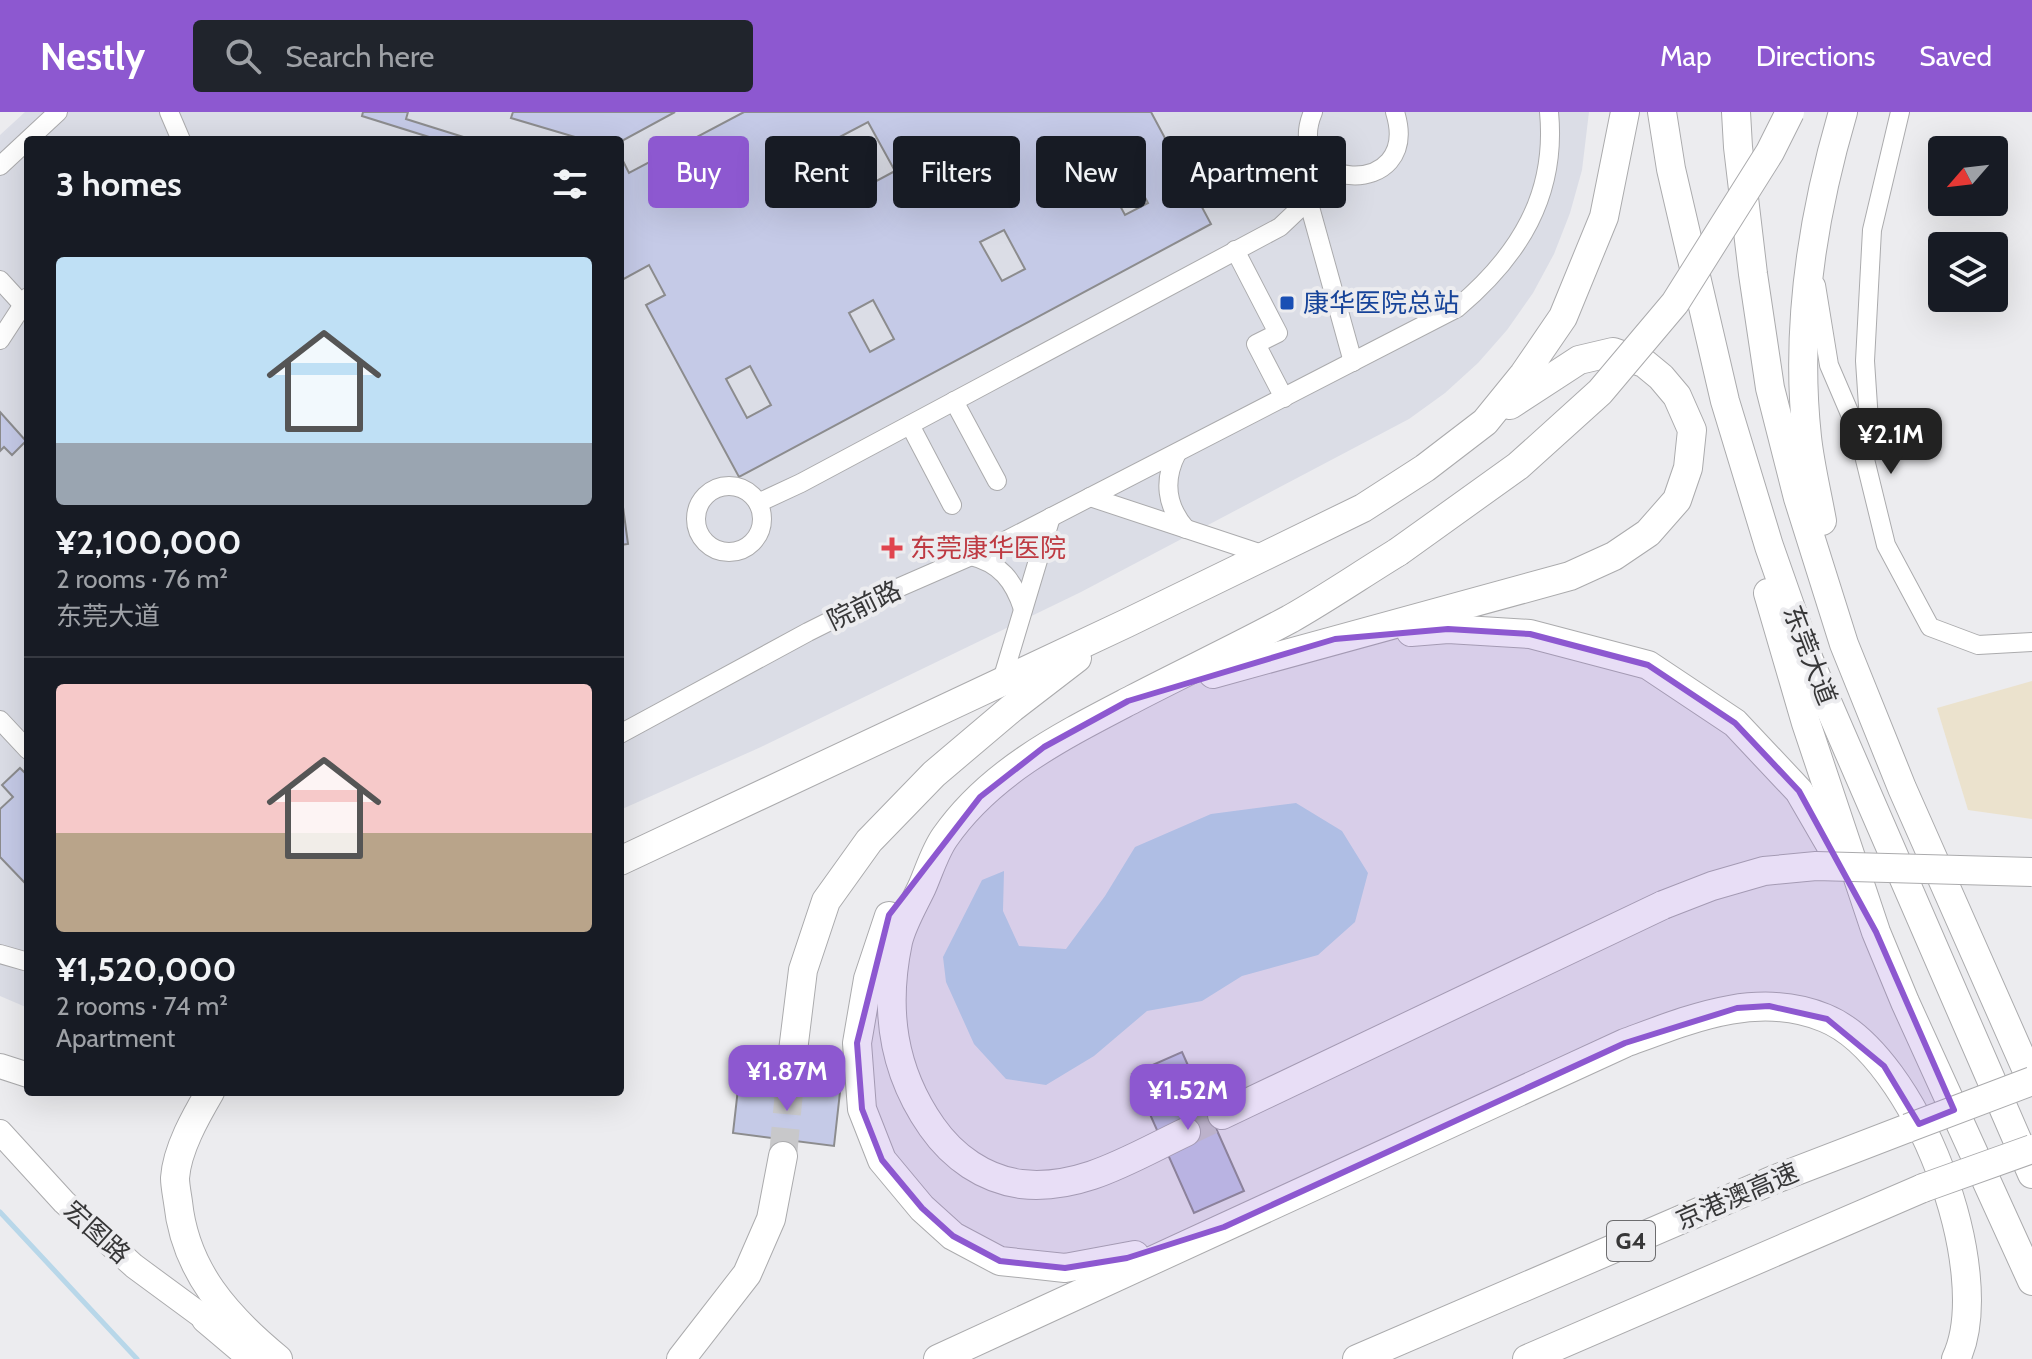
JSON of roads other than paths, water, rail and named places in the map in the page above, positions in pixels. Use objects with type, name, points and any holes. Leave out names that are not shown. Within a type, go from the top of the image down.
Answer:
[{"type":"highway","points":[[1485,422],[1524,374],[1563,317],[1604,217],[1625,112]]},
{"type":"highway","name":"东莞大道","points":[[1662,112],[1671,169],[1725,401],[1769,546],[1809,660],[2032,1174]]},
{"type":"highway","name":"东莞大道","points":[[1736,112],[1751,258],[1770,388],[1798,498],[1844,644],[1902,788],[2032,1081]]},
{"type":"highway","points":[[1224,1227],[1127,1258],[1065,1268],[1000,1261],[953,1236],[922,1208],[882,1160],[862,1109],[857,1043],[868,979],[889,915],[944,839],[980,797],[1007,773],[1044,747],[1128,701],[1291,618],[1398,552],[1518,466],[1600,392],[1675,303],[1755,176],[1790,112]]},
{"type":"highway","points":[[1843,112],[1824,177],[1811,254],[1803,346],[1807,438],[1844,644]]},
{"type":"highway","points":[[624,859],[1127,623],[1363,508],[1579,360],[1613,352],[1644,363],[1677,396],[1692,430],[1688,468],[1677,500],[1648,533],[1614,556],[1570,576],[1245,663],[1128,701]]},
{"type":"highway","points":[[1725,401],[1741,488],[1775,620],[1876,932]]},
{"type":"highway","points":[[792,1059],[803,970],[826,901],[869,841],[934,774],[1001,717],[1127,623]]},
{"type":"highway","points":[[1335,639],[1448,629],[1530,634],[1648,665],[1735,723],[1799,791],[1831,844],[1876,932],[2032,1281]]},
{"type":"highway","points":[[944,839],[899,940],[892,993],[892,1028],[903,1077],[942,1141],[967,1164],[996,1179],[1023,1184],[1060,1183],[1091,1177],[1186,1132]]},
{"type":"highway","points":[[1222,1115],[1540,961],[1712,886],[1764,871],[1816,866],[2032,872]]},
{"type":"highway","points":[[938,1359],[1625,1043],[1700,1015],[1769,1006],[1794,1009],[1827,1019],[1859,1041],[1884,1066],[1905,1096],[1925,1134],[1948,1197],[1966,1269],[1969,1310],[1962,1346],[1956,1359]]},
{"type":"highway","name":"京港澳高速","points":[[1357,1359],[1773,1180],[2032,1081]]},
{"type":"highway","points":[[208,1096],[190,1127],[175,1177],[180,1229],[206,1287],[250,1336],[278,1359]]},
{"type":"highway","points":[[1527,1359],[1923,1188],[2032,1149]]},
{"type":"highway","points":[[681,1359],[747,1274],[771,1219],[783,1156]]},
{"type":"highway","points":[[206,1319],[253,1359]]},
{"type":"highway","points":[[206,1319],[266,1359]]},
{"type":"main road","points":[[0,1066],[24,1074]]},
{"type":"main road","name":"宏图路","points":[[0,1132],[75,1213],[134,1266],[206,1319]]},
{"type":"street","points":[[32,136],[58,112]]},
{"type":"street","points":[[170,112],[179,136]]},
{"type":"street","points":[[1309,136],[1313,112]]},
{"type":"street","points":[[1346,175],[1357,177],[1378,170],[1386,163],[1399,134],[1395,112]]},
{"type":"street","name":"院前路","points":[[624,732],[808,632],[1051,517],[1457,308],[1484,285],[1507,259],[1526,230],[1540,197],[1548,163],[1549,112]]},
{"type":"street","points":[[1874,494],[1865,361],[1872,230],[1900,112]]},
{"type":"street","points":[[0,166],[24,144]]},
{"type":"street","points":[[758,503],[801,483],[1280,227],[1300,208]]},
{"type":"street","points":[[1310,208],[1353,362]]},
{"type":"street","points":[[1235,250],[1278,333],[1256,344],[1284,398]]},
{"type":"street","points":[[1811,254],[1829,365],[1859,435],[1886,545],[1930,627],[1978,645],[2032,642]]},
{"type":"street","points":[[0,280],[24,299]]},
{"type":"street","points":[[0,340],[24,302]]},
{"type":"street","points":[[954,401],[997,481]]},
{"type":"street","points":[[910,425],[952,505]]},
{"type":"street","points":[[1177,453],[1169,472],[1168,492],[1174,512],[1186,529]]},
{"type":"street","points":[[1090,497],[1265,555]]},
{"type":"street","points":[[1002,680],[1051,517]]},
{"type":"street","points":[[971,556],[1001,570],[1015,587],[1023,609]]},
{"type":"street","points":[[0,720],[24,746]]},
{"type":"street","points":[[0,954],[24,961]]},
{"type":"water","points":[[1296,803],[1342,831],[1368,873],[1355,922],[1318,955],[1242,976],[1202,1001],[1147,1011],[1094,1056],[1046,1085],[1006,1079],[974,1044],[946,982],[943,957],[982,880],[1004,871],[1003,911],[1019,946],[1066,949],[1105,896],[1135,847],[1211,814]]},
{"type":"waterway","points":[[0,1212],[137,1359]]},
{"type":"tunnel","points":[[783,1156],[792,1059]]},
{"type":"tunnel","points":[[1186,1132],[1222,1115]]},
{"type":"place","name":"康华医院总站","points":[[1287,303]]},
{"type":"place","name":"东莞康华医院","points":[[892,548]]}]
